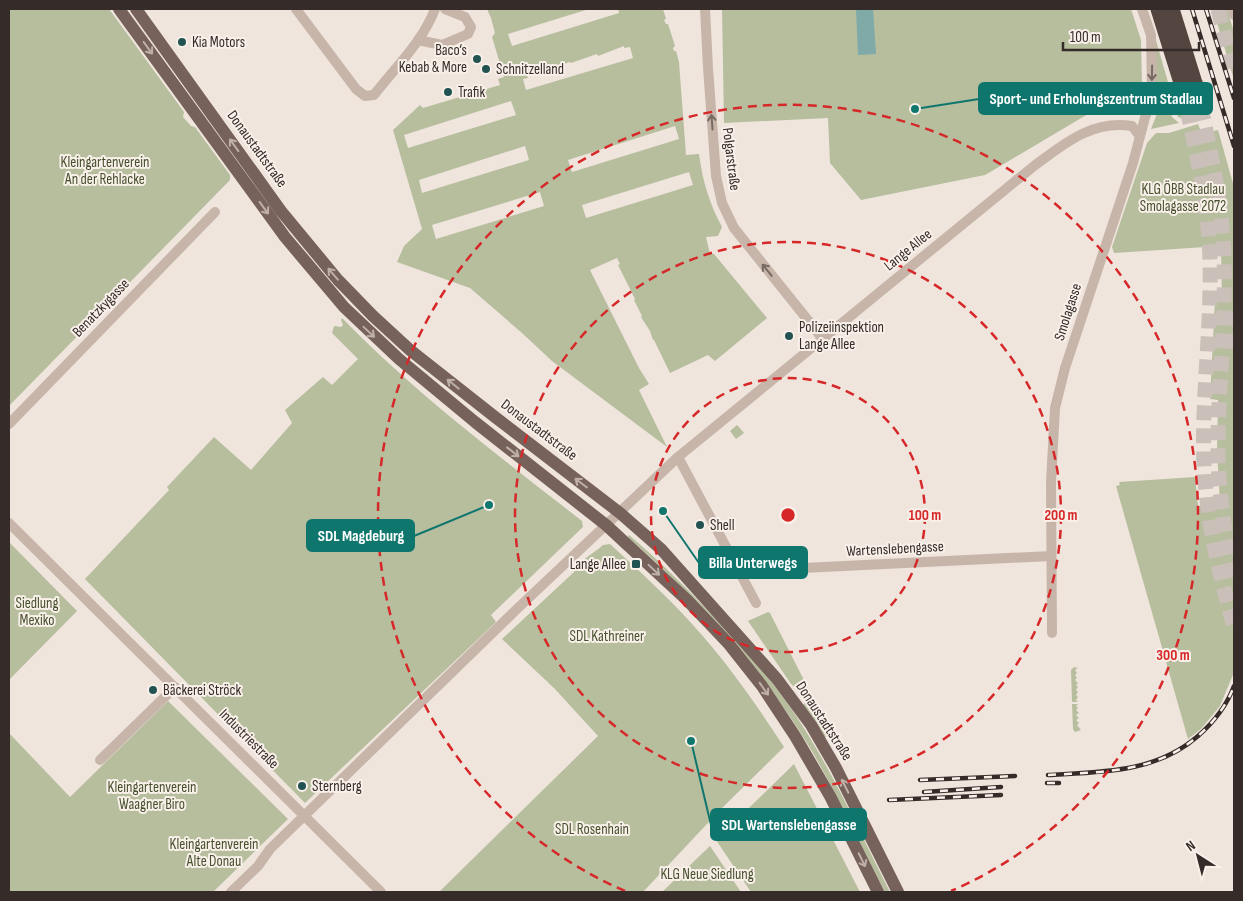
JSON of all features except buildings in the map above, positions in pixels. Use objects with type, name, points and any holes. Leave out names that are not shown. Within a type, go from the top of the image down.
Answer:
[{"type":"highway","points":[[1158,9],[1189,84],[1172,9]]},
{"type":"main road","name":"Donaustadtstraße","points":[[119,9],[285,237],[344,307],[407,366],[606,524],[728,643],[762,686],[795,736],[830,796],[878,892]]},
{"type":"main road","name":"Donaustadtstraße","points":[[136,9],[282,211],[323,262],[367,310],[418,356],[620,512],[661,549],[777,679],[810,725],[836,768],[898,892]]},
{"type":"street","points":[[296,9],[356,89],[365,96],[374,95],[418,40],[435,9]]},
{"type":"street","points":[[418,40],[442,45],[468,34],[470,27],[464,17],[445,9]]},
{"type":"street","name":"Polgarstraße","points":[[705,9],[715,167],[722,203],[734,228],[823,339]]},
{"type":"street","name":"Smolagasse","points":[[1052,633],[1051,482],[1056,408],[1065,368],[1133,163],[1152,91],[1151,35],[1142,9]]},
{"type":"street","points":[[1232,9],[1234,15]]},
{"type":"street","name":"Lange Allee","points":[[231,892],[258,866],[270,849],[606,524],[678,457],[1034,166],[1066,142],[1085,132],[1108,125],[1132,126],[1139,135]]},
{"type":"street","name":"Benatzkygasse","points":[[9,424],[214,212]]},
{"type":"street","points":[[678,457],[741,571],[756,603]]},
{"type":"street","name":"Industriestraße","points":[[9,523],[381,892]]},
{"type":"street","name":"Wartenslebengasse","points":[[741,571],[1052,556]]},
{"type":"street","points":[[100,760],[175,687]]},
{"type":"green space","name":"Kleingartenverein An der Rehlacke","points":[[9,9],[109,9],[184,112],[183,117],[191,126],[195,127],[230,175],[230,180],[9,406]]},
{"type":"green space","points":[[487,9],[589,9],[508,34],[512,46],[619,13],[618,9],[663,9],[666,19],[664,20],[668,24],[675,46],[673,48],[676,51],[679,62],[686,155],[699,154],[707,192],[722,227],[718,236],[706,237],[710,254],[714,254],[767,318],[715,361],[708,355],[670,373],[650,331],[641,317],[635,299],[618,265],[620,264],[617,258],[590,270],[639,368],[649,384],[639,390],[667,447],[552,361],[470,288],[397,262],[404,246],[422,229],[393,130],[420,105],[423,108],[500,85],[498,79],[504,77],[492,37],[495,33]],"holes":[[[624,46],[624,48],[630,47],[633,58],[526,90],[523,79],[528,78],[527,75],[544,70],[544,72],[554,69],[554,67],[597,54],[598,56]],[[511,101],[516,115],[408,148],[404,135]],[[675,126],[679,139],[572,172],[568,160]],[[525,146],[529,160],[422,193],[419,180]],[[689,172],[693,185],[586,218],[582,205]],[[540,192],[544,206],[436,239],[432,225]]]},
{"type":"green space","points":[[722,9],[1131,9],[1141,40],[1142,86],[1126,104],[1088,114],[985,175],[861,200],[830,163],[828,118],[724,123]]},
{"type":"green space","points":[[1213,9],[1227,9],[1234,32],[1234,80]]},
{"type":"green space","points":[[1155,37],[1170,89],[1203,80],[1212,109],[1208,110],[1205,100],[1202,101],[1205,111],[1195,114],[1197,119],[1188,121],[1178,117],[1172,100],[1167,95],[1159,97],[1150,118]]},
{"type":"green space","points":[[1164,99],[1167,100],[1172,117],[1179,123],[1151,129],[1162,101]]},
{"type":"green space","name":"KLG ÖBB Stadlau Smolagasse 2072","points":[[1198,124],[1202,134],[1218,130],[1234,187],[1234,672],[1220,706],[1201,729],[1188,739],[1116,486],[1120,485],[1119,482],[1195,477],[1198,506],[1220,504],[1217,450],[1218,400],[1210,399],[1215,300],[1222,300],[1221,246],[1114,253],[1112,247],[1147,143],[1156,133],[1169,133]]},
{"type":"green space","points":[[342,318],[399,373],[489,448],[582,521],[583,527],[491,615],[496,622],[305,803],[85,579],[169,490],[167,487],[214,437],[251,470],[292,423],[285,410],[323,377],[332,385],[358,359],[332,333],[334,326],[341,327],[343,325]]},
{"type":"green space","points":[[737,425],[744,433],[736,439],[730,431]]},
{"type":"green space","points":[[629,535],[702,604],[777,689],[810,737],[824,762],[890,892],[885,892],[813,753],[752,665],[705,611],[628,537]]},
{"type":"green space","name":"Siedlung Mexiko","points":[[9,542],[77,611],[9,680]]},
{"type":"green space","points":[[610,544],[662,593],[705,638],[741,684],[784,747],[722,808],[643,892],[439,892],[598,736],[554,688],[502,639],[574,572],[584,560],[603,545]]},
{"type":"green space","points":[[768,612],[814,700],[812,702],[791,684],[748,621]]},
{"type":"green space","points":[[1074,667],[1078,668],[1075,670],[1077,678],[1075,680],[1078,683],[1076,685],[1078,692],[1076,695],[1078,697],[1076,700],[1078,702],[1072,702],[1071,670]]},
{"type":"green space","points":[[168,701],[288,819],[213,892],[9,892],[9,733],[70,797]]},
{"type":"green space","points":[[805,703],[816,714],[827,736],[823,738],[801,706]]},
{"type":"green space","points":[[1072,704],[1078,704],[1076,710],[1079,713],[1076,715],[1079,718],[1076,720],[1081,730],[1075,732],[1073,729]]},
{"type":"green space","name":"KLG Neue Siedlung","points":[[794,764],[860,892],[751,892],[716,840]]},
{"type":"green space","name":"KLG Neue Siedlung","points":[[710,846],[741,892],[662,892]]},
{"type":"water","points":[[856,9],[873,9],[876,54],[858,55]]},
{"type":"tunnel","points":[[1218,9],[1234,75]]},
{"type":"tunnel","points":[[1195,83],[1214,170],[1223,237],[1224,306],[1218,425],[1218,465],[1223,514],[1234,577]]},
{"type":"tunnel","points":[[1182,86],[1202,181],[1209,239],[1210,296],[1204,410],[1206,487],[1214,547],[1234,626]]},
{"type":"tunnel","points":[[1230,349],[1234,311]]},
{"type":"railway","points":[[1192,9],[1234,146]]},
{"type":"railway","points":[[1206,9],[1234,98]]},
{"type":"railway","points":[[1048,775],[1108,771],[1146,764],[1164,757],[1182,748],[1209,725],[1224,706],[1234,686]]},
{"type":"railway","points":[[920,780],[1015,776]]},
{"type":"railway","points":[[1047,783],[1059,783]]},
{"type":"railway","points":[[924,792],[1001,787]]},
{"type":"railway","points":[[889,800],[1001,795]]},
{"type":"place","name":"Kia Motors","points":[[182,42]]},
{"type":"place","name":"Baco‘s Kebab & More","points":[[477,59]]},
{"type":"place","name":"Schnitzelland","points":[[486,69]]},
{"type":"place","name":"Trafik","points":[[448,92]]},
{"type":"place","name":"Sport- und Erholungszentrum Stadlau","points":[[915,109]]},
{"type":"place","name":"Polizeiinspektion Lange Allee","points":[[789,336]]},
{"type":"place","name":"SDL Magdeburg","points":[[489,505]]},
{"type":"place","name":"Billa Unterwegs","points":[[663,511]]},
{"type":"place","name":"Shell","points":[[700,525]]},
{"type":"place","name":"Lange Allee","points":[[636,564]]},
{"type":"place","name":"Bäckerei Ströck","points":[[153,690]]},
{"type":"place","name":"SDL Wartenslebengasse","points":[[691,741]]},
{"type":"place","name":"Sternberg","points":[[302,786]]},
{"type":"park label","name":"SDL Kathreiner","points":[[607,636]]},
{"type":"park label","name":"Kleingartenverein Waagner Biro","points":[[152,796]]},
{"type":"park label","name":"SDL Rosenhain","points":[[592,829]]},
{"type":"park label","name":"Kleingartenverein Alte Donau","points":[[214,852]]}]
